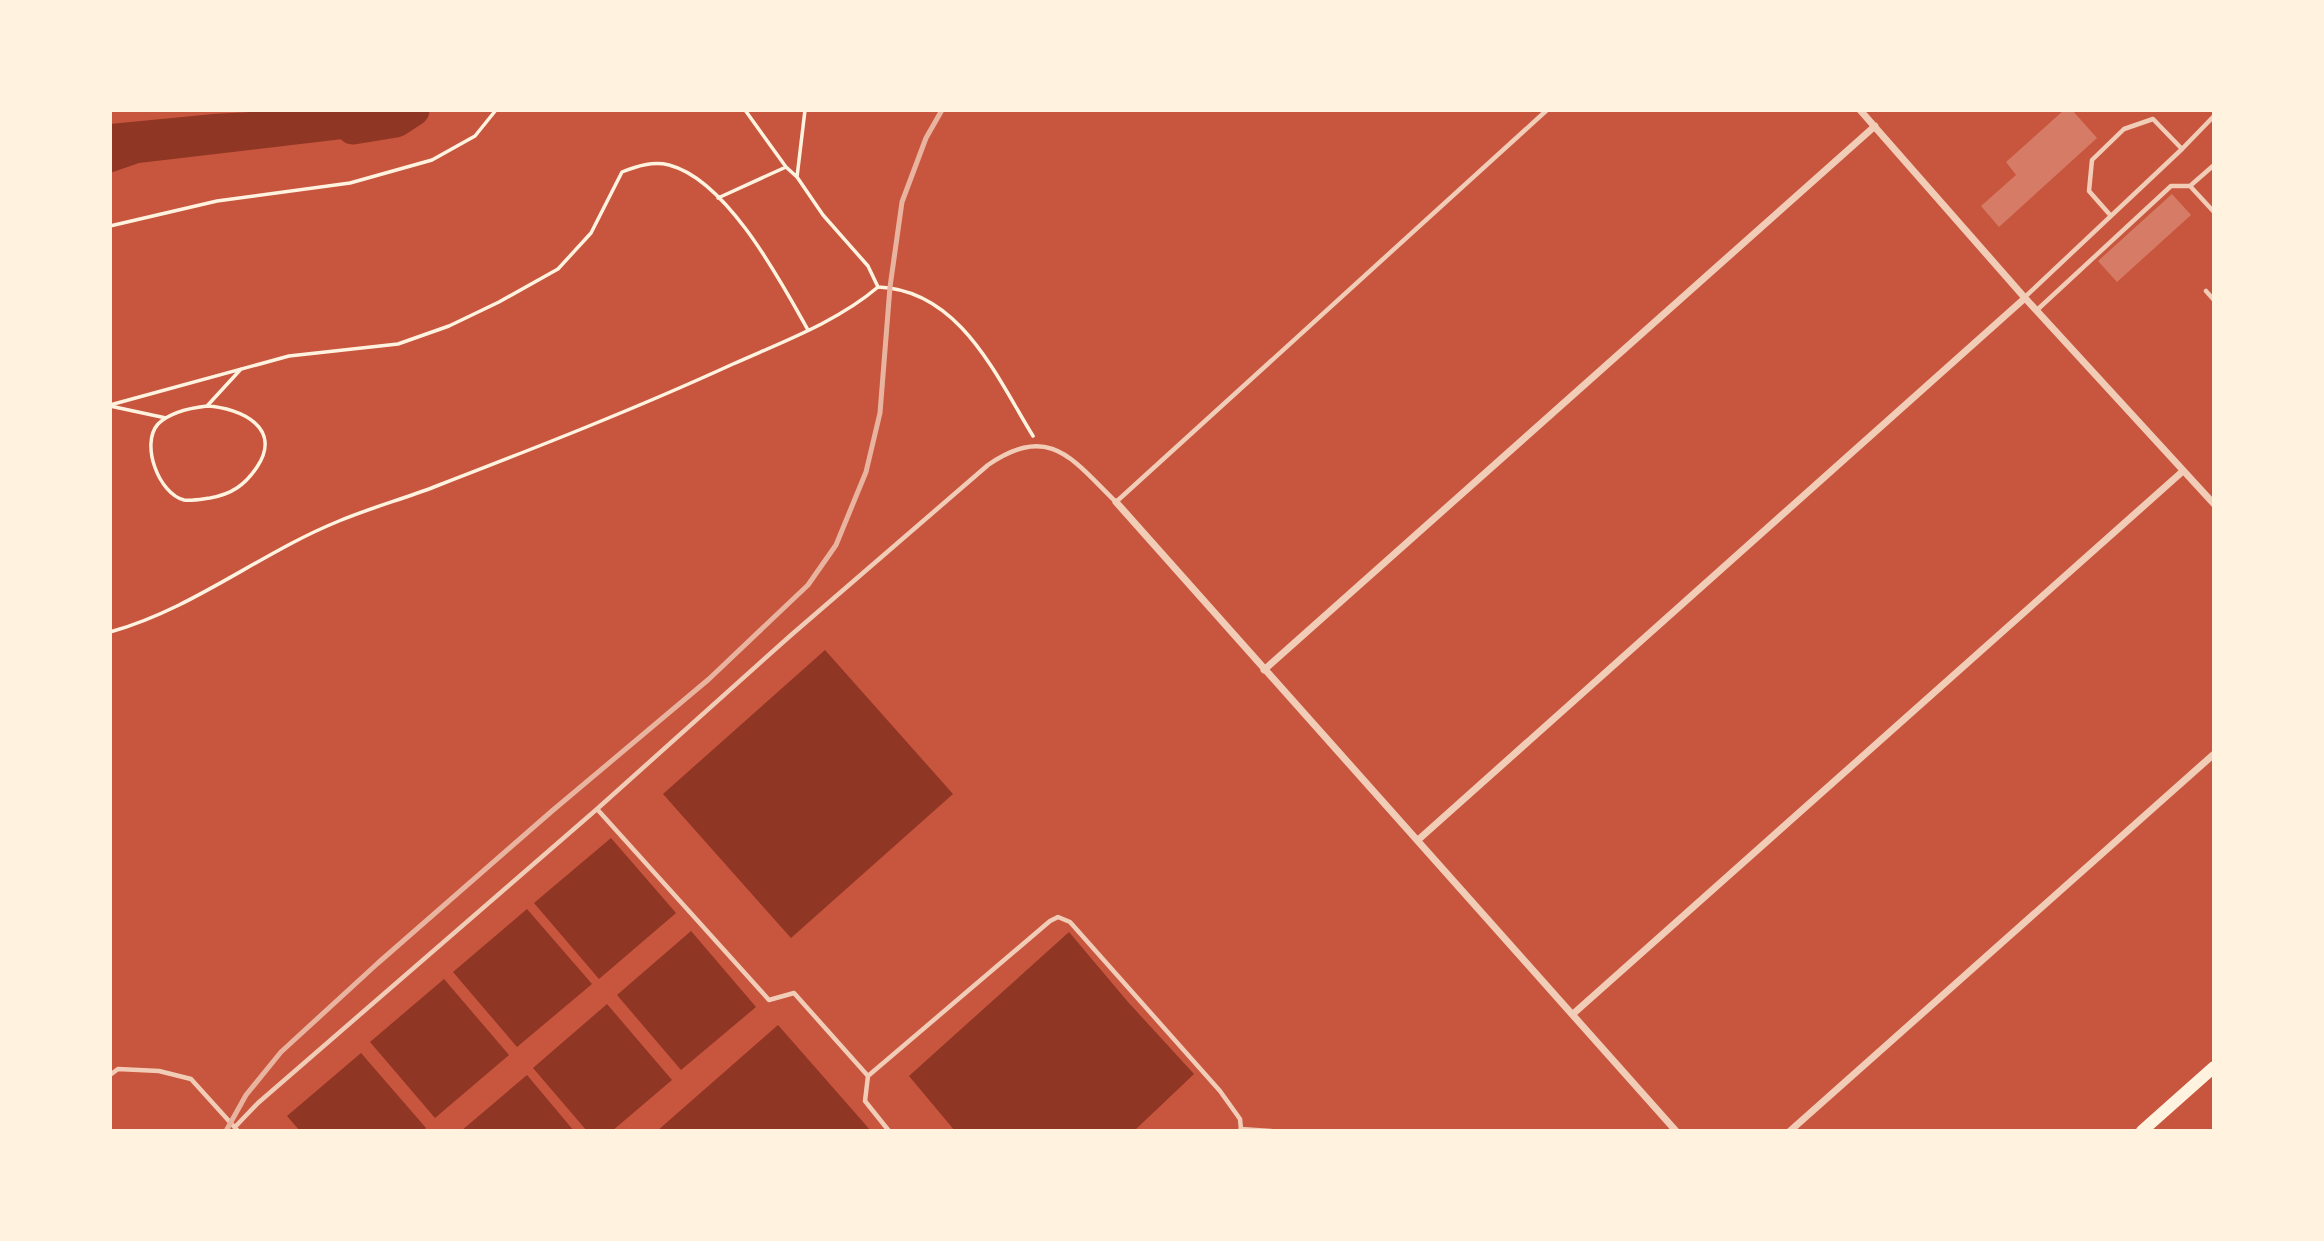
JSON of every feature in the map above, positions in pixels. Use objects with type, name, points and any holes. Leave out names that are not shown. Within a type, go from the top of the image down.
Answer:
[{"type":"main road","points":[[2142,1131],[2214,1067]]},
{"type":"street","points":[[1860,110],[2025,298],[2214,504]]},
{"type":"street","points":[[1265,670],[1875,126]]},
{"type":"street","points":[[1418,840],[2025,298]]},
{"type":"street","points":[[1573,1014],[2183,471]]},
{"type":"street","points":[[1116,502],[1676,1131]]},
{"type":"street","points":[[1790,1131],[2214,754]]},
{"type":"lane","points":[[110,1075],[118,1069],[159,1071],[191,1079],[236,1129],[268,1094],[988,465],[1010,451],[1039,446],[1054,449],[1073,460],[1116,502],[1547,110]]},
{"type":"lane","points":[[2025,298],[2214,116]]},
{"type":"lane","points":[[2111,216],[2089,191],[2092,160],[2124,129],[2153,119],[2182,149]]},
{"type":"lane","points":[[2036,310],[2171,186],[2190,186],[2214,165]]},
{"type":"lane","points":[[2190,186],[2214,212]]},
{"type":"lane","points":[[2206,291],[2214,300]]},
{"type":"lane","points":[[597,809],[769,1000],[794,993],[869,1076]]},
{"type":"lane","points":[[889,1131],[865,1101],[869,1076],[1050,921],[1060,918],[1068,920],[1220,1091],[1240,1119],[1240,1130],[1271,1131]]},
{"type":"path","points":[[110,226],[217,201],[350,183],[432,160],[475,136],[496,110]]},
{"type":"path","points":[[745,110],[823,215],[868,266],[878,287]]},
{"type":"path","points":[[797,177],[805,110]]},
{"type":"path","points":[[110,406],[289,356],[398,344],[449,326],[558,269],[591,233],[622,172],[642,164],[667,164],[697,176],[771,263],[808,330]]},
{"type":"path","points":[[718,198],[786,167]]},
{"type":"path","points":[[110,632],[179,606],[338,521],[606,421],[808,330],[862,301],[878,287]]},
{"type":"path","points":[[878,287],[909,292],[927,301],[950,316],[971,335],[1039,446]]},
{"type":"path","points":[[207,406],[242,368]]},
{"type":"path","points":[[110,406],[166,418]]},
{"type":"path","points":[[207,406],[223,407],[258,425],[265,434],[264,456],[246,482],[225,495],[186,500],[175,497],[165,489],[156,470],[151,445],[152,435],[157,425],[166,418],[207,406]]},
{"type":"shaded area","points":[[293,110],[390,110],[402,132],[139,163],[110,173],[110,124],[213,114]]},
{"type":"shaded area","points":[[825,650],[953,794],[791,938],[663,794]]},
{"type":"shaded area","points":[[611,838],[676,913],[599,979],[534,903]]},
{"type":"shaded area","points":[[527,909],[592,984],[517,1047],[453,972]]},
{"type":"shaded area","points":[[691,931],[756,1007],[681,1070],[617,995]]},
{"type":"shaded area","points":[[1069,932],[1194,1074],[1134,1131],[955,1131],[909,1076]]},
{"type":"shaded area","points":[[444,979],[509,1055],[435,1118],[370,1042]]},
{"type":"shaded area","points":[[607,1004],[672,1080],[612,1131],[587,1131],[533,1068]]},
{"type":"shaded area","points":[[778,1025],[871,1131],[657,1131]]},
{"type":"shaded area","points":[[361,1053],[426,1128],[423,1131],[300,1131],[287,1116]]},
{"type":"shaded area","points":[[527,1075],[574,1131],[461,1131]]},
{"type":"building","points":[[2064,110],[2072,110],[2097,138],[1999,227],[1981,206],[2016,175],[2006,162]]},
{"type":"building","points":[[2172,194],[2191,215],[2117,282],[2098,261]]},
{"type":"waterway","points":[[353,128],[396,121],[413,110]]},
{"type":"railway","points":[[226,1131],[246,1095],[281,1052],[552,811],[709,679],[808,585],[836,545],[866,472],[880,413],[890,287],[902,202],[926,138],[942,110]]}]
